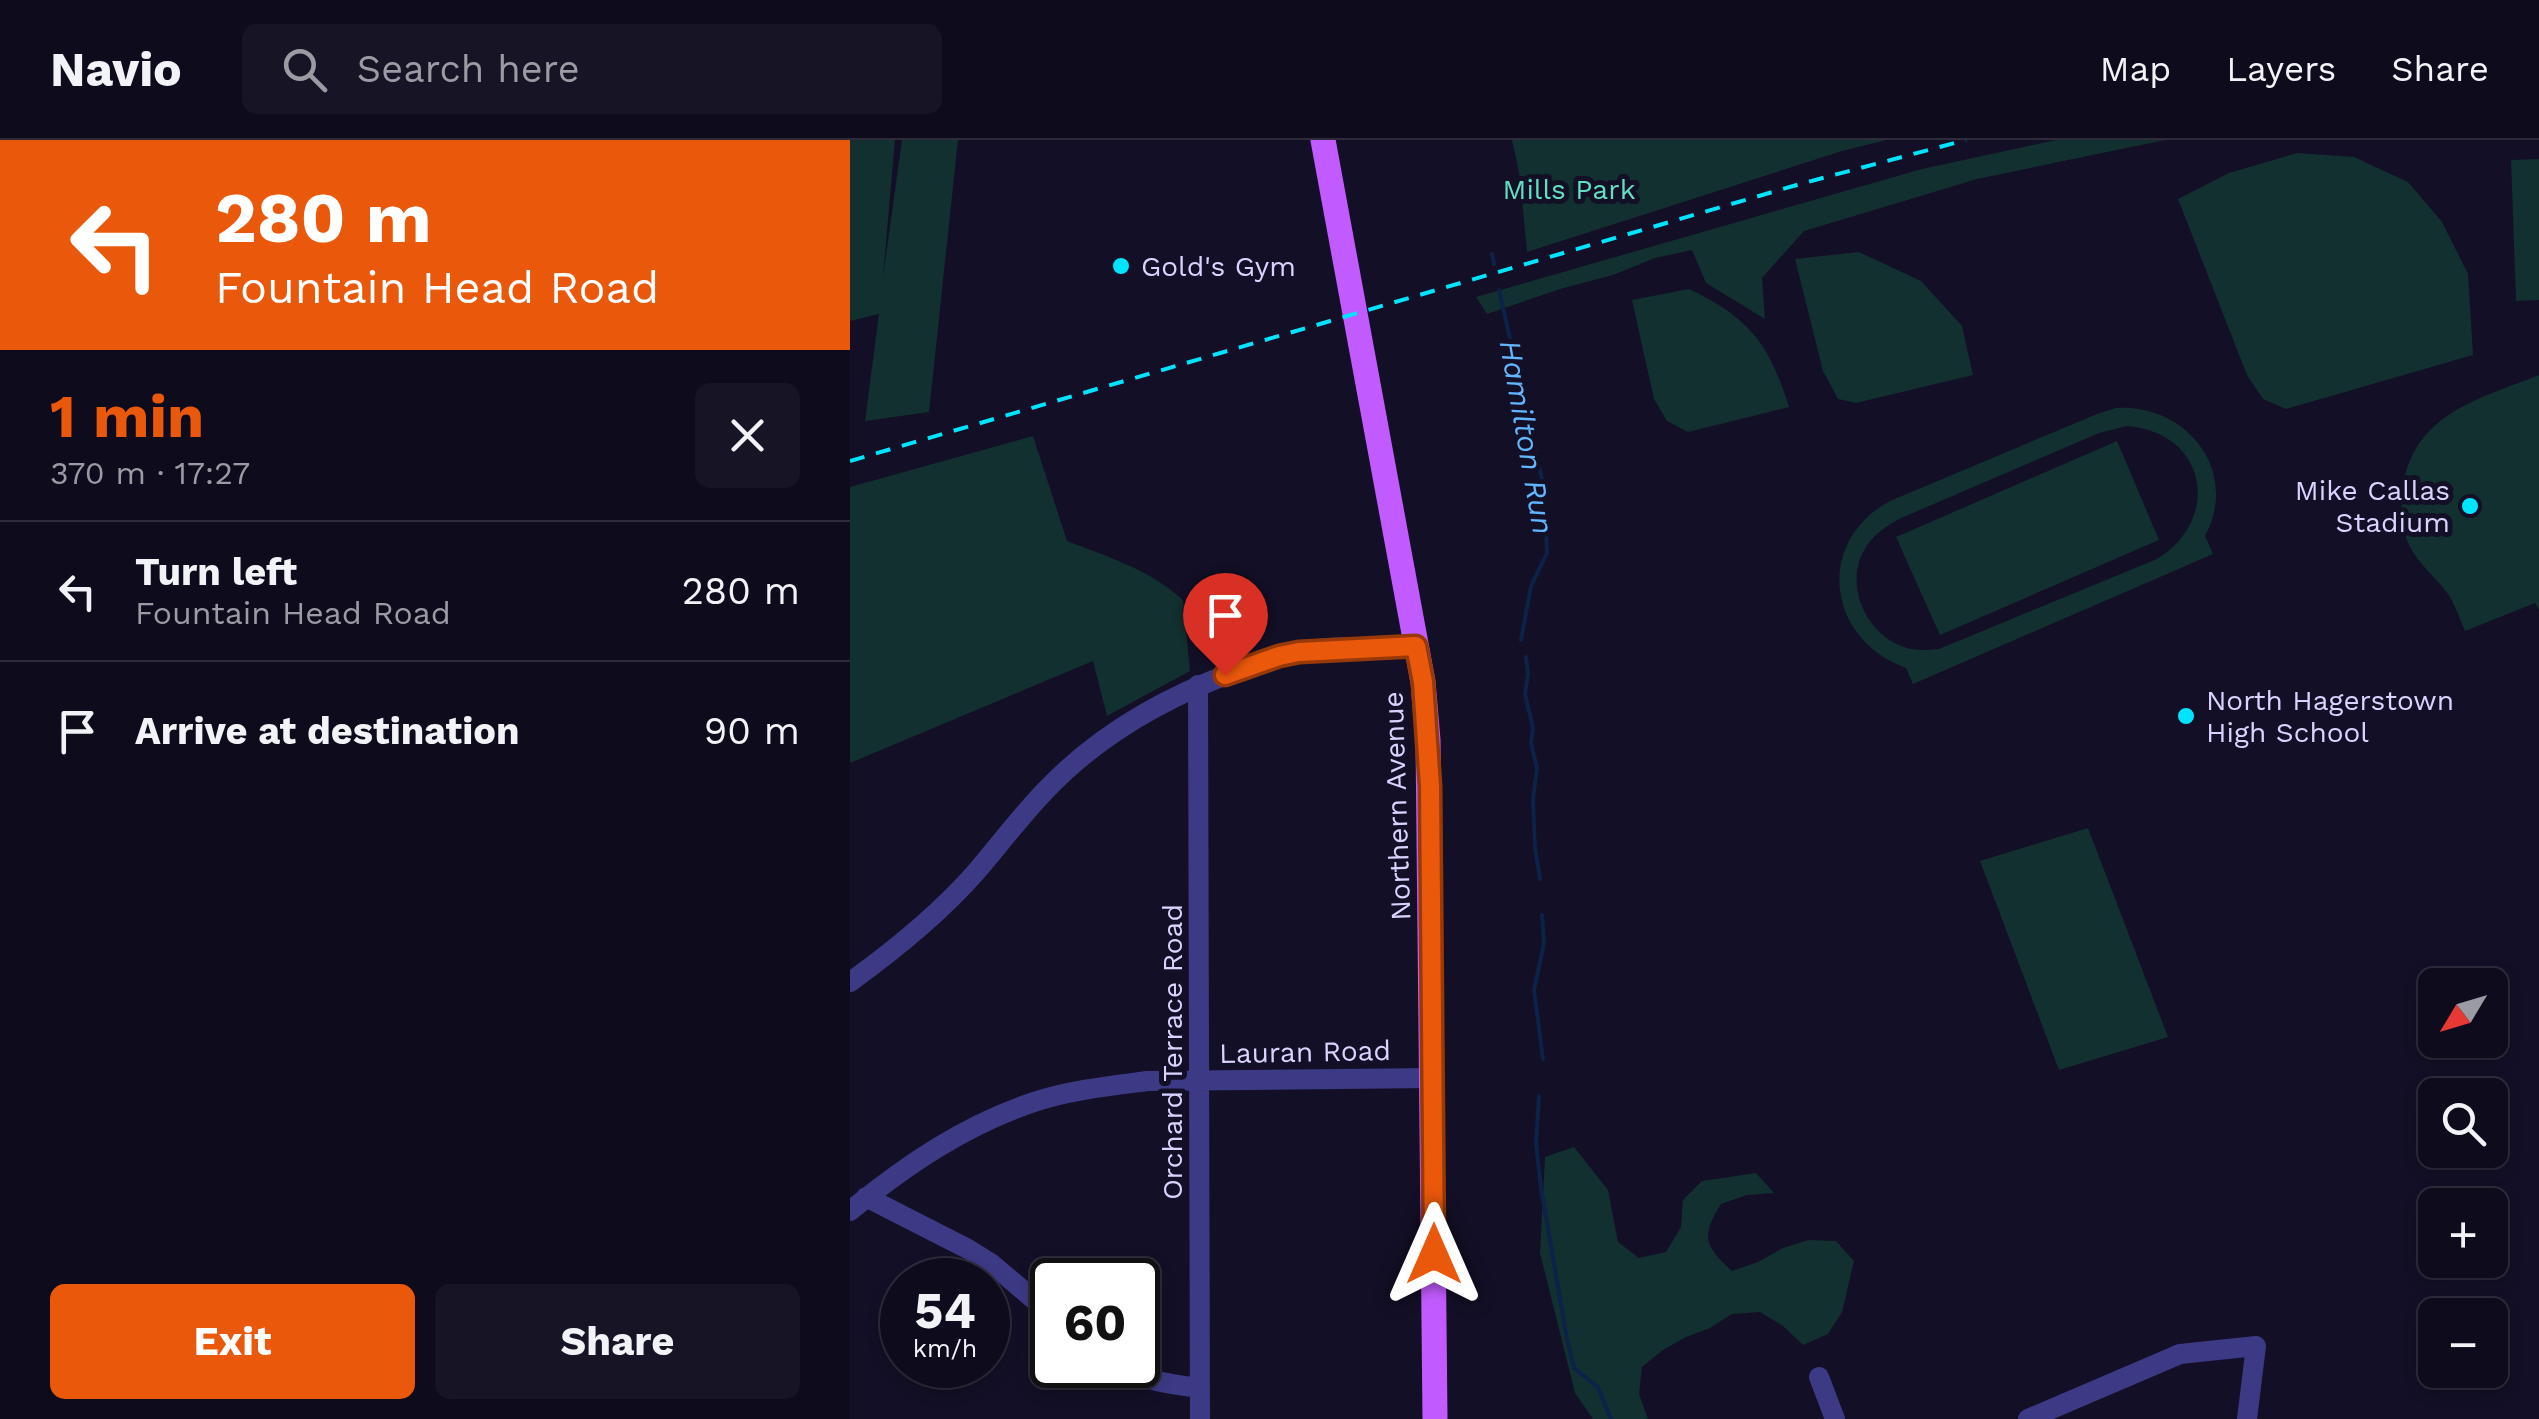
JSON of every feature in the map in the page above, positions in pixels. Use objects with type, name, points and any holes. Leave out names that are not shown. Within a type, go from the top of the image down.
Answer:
[{"type":"main road","name":"Northern Avenue","points":[[1323,140],[1423,682],[1430,786],[1435,1419]]},
{"type":"street","points":[[850,982],[934,916],[1070,767],[1156,706],[1198,685],[1279,656],[1331,649],[1416,646]]},
{"type":"street","name":"Orchard Terrace Road","points":[[1198,685],[1200,1419]]},
{"type":"street","name":"Lauran Road","points":[[858,1204],[900,1170],[945,1142],[1036,1101],[1148,1082],[1433,1078]]},
{"type":"street","points":[[858,1204],[980,1256],[1030,1298]]},
{"type":"street","points":[[2028,1419],[2180,1354],[2256,1346],[2247,1419]]},
{"type":"street","points":[[1819,1376],[1834,1419]]},
{"type":"street","points":[[1160,1382],[1199,1388]]},
{"type":"green space","points":[[850,140],[895,140],[883,277],[902,140],[958,140],[929,412],[865,421],[879,314],[850,321]]},
{"type":"green space","name":"Mills Park","points":[[1512,140],[1886,140],[1527,252],[1520,177]]},
{"type":"green space","points":[[2056,140],[2165,140],[1977,179],[1804,231],[1762,278],[1765,319],[1706,283],[1692,250],[1655,258],[1487,314],[1476,297],[1922,169]]},
{"type":"green space","points":[[2297,153],[2354,157],[2408,182],[2442,222],[2468,274],[2473,355],[2286,409],[2263,399],[2247,375],[2178,199],[2229,173]]},
{"type":"green space","points":[[2539,159],[2539,300],[2516,301],[2511,160]]},
{"type":"green space","points":[[1859,252],[1921,281],[1962,326],[1973,375],[1856,403],[1838,399],[1823,371],[1795,259]]},
{"type":"green space","points":[[1689,289],[1728,311],[1754,335],[1774,366],[1789,407],[1688,432],[1667,421],[1654,399],[1632,300]]},
{"type":"green space","name":"Mike Callas Stadium","points":[[2539,375],[2539,610],[2535,603],[2465,631],[2451,598],[2418,559],[2407,539],[2401,502],[2410,461],[2435,425],[2453,412]]},
{"type":"green space","points":[[2116,408],[2165,417],[2200,446],[2211,466],[2216,488],[2214,512],[2205,536],[2213,554],[1913,684],[1906,668],[1880,654],[1859,636],[1846,614],[1840,589],[1841,564],[1849,540],[1866,519],[1890,501]],"holes":[[[2127,426],[2154,432],[2174,444],[2189,460],[2196,479],[2197,500],[2191,522],[2178,542],[2157,559],[1939,649],[1919,650],[1892,642],[1869,620],[1857,590],[1860,559],[1871,540],[1891,524],[2099,433]]]},
{"type":"green space","points":[[1033,436],[1067,541],[1142,572],[1183,600],[1190,671],[1107,716],[1093,661],[850,763],[850,487]]},
{"type":"green space","points":[[2117,441],[2159,540],[1940,635],[1896,537]]},
{"type":"green space","points":[[2088,828],[2168,1037],[2059,1070],[1980,861]]},
{"type":"green space","points":[[1574,1147],[1608,1190],[1618,1242],[1639,1258],[1666,1252],[1681,1227],[1683,1200],[1702,1181],[1756,1173],[1774,1193],[1747,1195],[1721,1204],[1710,1224],[1711,1247],[1732,1271],[1808,1240],[1836,1241],[1854,1261],[1842,1312],[1828,1334],[1803,1345],[1760,1312],[1732,1314],[1663,1350],[1642,1367],[1639,1394],[1648,1419],[1593,1419],[1575,1393],[1540,1253],[1545,1157]]},
{"type":"waterway","name":"Hamilton Run","points":[[1492,254],[1494,264]]},
{"type":"waterway","name":"Hamilton Run","points":[[1499,290],[1544,488],[1547,553],[1531,586],[1521,640]]},
{"type":"waterway","name":"Hamilton Run","points":[[1526,657],[1525,694],[1537,768],[1533,799],[1540,879]]},
{"type":"waterway","name":"Hamilton Run","points":[[1542,915],[1544,943],[1534,990],[1543,1059]]},
{"type":"waterway","name":"Hamilton Run","points":[[1539,1096],[1536,1143],[1541,1188],[1567,1339],[1574,1368],[1598,1387],[1611,1419]]},
{"type":"railway","points":[[850,461],[1800,184],[1966,140]]},
{"type":"place","name":"Gold's Gym","points":[[1121,266]]},
{"type":"place","name":"Mike Callas Stadium","points":[[2470,506]]},
{"type":"place","name":"North Hagerstown High School","points":[[2186,716]]},
{"type":"route","points":[[1225,675],[1299,652],[1416,646],[1423,682],[1430,786],[1434,1254]]}]
